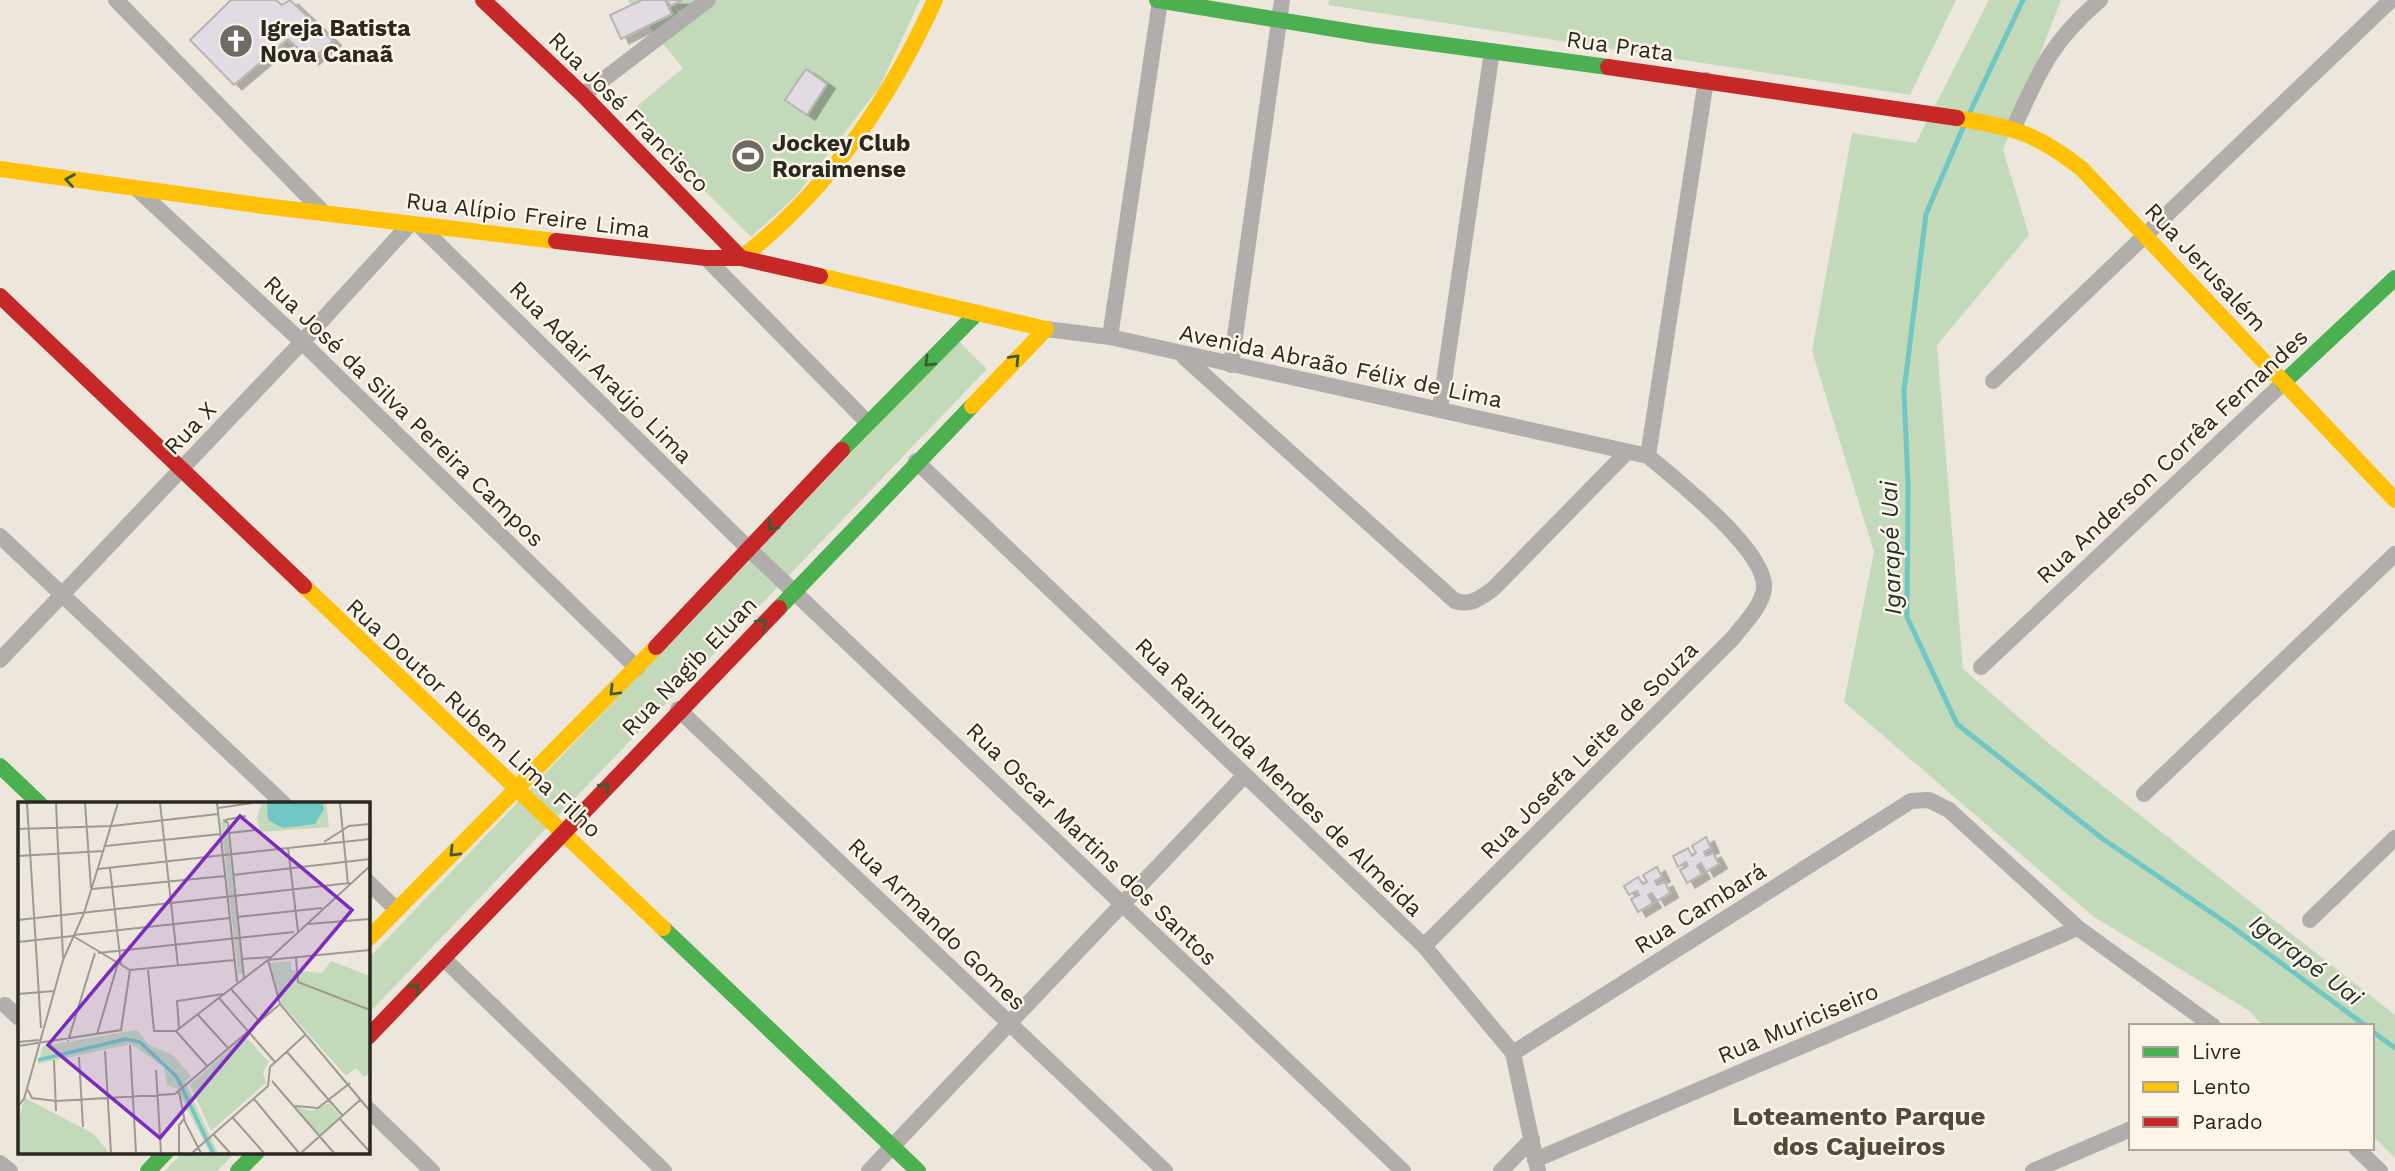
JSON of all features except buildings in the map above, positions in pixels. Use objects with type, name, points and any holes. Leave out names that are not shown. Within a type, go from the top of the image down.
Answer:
[{"type":"street","points":[[116,0],[322,211]]},
{"type":"street","name":"Rua José Francisco","points":[[483,0],[583,95],[741,258]]},
{"type":"street","points":[[583,95],[708,0]]},
{"type":"street","points":[[740,293],[730,271],[741,258],[762,244],[786,220],[866,123],[899,75],[935,0]]},
{"type":"street","points":[[1110,337],[1159,0]]},
{"type":"street","name":"Rua Prata","points":[[1159,0],[1492,51],[1815,93],[1980,121],[2014,127],[2043,139],[2070,157]]},
{"type":"street","points":[[1231,365],[1282,0]]},
{"type":"street","points":[[2014,127],[2044,60],[2059,40],[2099,0]]},
{"type":"street","points":[[1993,381],[2391,0]]},
{"type":"street","points":[[1440,410],[1492,51]]},
{"type":"street","points":[[1648,456],[1706,80]]},
{"type":"street","name":"Rua Jerusalém","points":[[2070,157],[2395,500]]},
{"type":"street","name":"Rua Alípio Freire Lima","points":[[0,169],[138,190],[322,211],[415,225],[706,258],[741,258],[1046,328]]},
{"type":"street","name":"Rua José da Silva Pereira Campos","points":[[138,190],[302,342],[637,668]]},
{"type":"street","name":"Rua X","points":[[0,660],[415,225]]},
{"type":"street","name":"Rua Adair Araújo Lima","points":[[415,225],[750,550]]},
{"type":"street","points":[[706,258],[868,422]]},
{"type":"street","name":"Rua Anderson Corrêa Fernandes","points":[[1980,667],[2395,278]]},
{"type":"street","name":"Rua Doutor Rubem Lima Filho","points":[[0,296],[180,471],[918,1171]]},
{"type":"street","name":"Rua Nagib Eluan","points":[[369,938],[637,668],[868,422],[977,313]]},
{"type":"street","name":"Avenida Abraão Félix de Lima","points":[[1046,328],[1110,337],[1648,456]]},
{"type":"street","name":"Rua Nagib Eluan","points":[[369,1036],[678,709],[1046,328]]},
{"type":"street","points":[[1182,355],[1455,601],[1464,604],[1477,601],[1493,589],[1627,452]]},
{"type":"street","name":"Rua Josefa Leite de Souza","points":[[1424,946],[1733,638],[1764,591],[1763,573],[1747,550],[1710,509],[1648,456]]},
{"type":"street","name":"Rua Raimunda Mendes de Almeida","points":[[916,461],[1424,946],[1513,1054],[1536,1166]]},
{"type":"street","points":[[0,536],[283,802]]},
{"type":"street","name":"Rua Oscar Martins dos Santos","points":[[750,550],[1403,1171]]},
{"type":"street","points":[[2144,794],[2395,554]]},
{"type":"street","name":"Rua Armando Gomes","points":[[678,709],[1165,1171]]},
{"type":"street","points":[[0,766],[39,802]]},
{"type":"street","points":[[869,1171],[1244,776]]},
{"type":"street","name":"Rua Cambará","points":[[1513,1054],[1911,801],[1929,800],[1949,810],[2078,928]]},
{"type":"street","points":[[2310,920],[2395,838]]},
{"type":"street","points":[[369,883],[396,909]]},
{"type":"street","points":[[2078,928],[2210,1024]]},
{"type":"street","name":"Rua Muriciseiro","points":[[1536,1166],[2078,928]]},
{"type":"street","points":[[444,959],[664,1171]]},
{"type":"street","points":[[5,1005],[18,1017]]},
{"type":"street","points":[[369,1110],[432,1171]]},
{"type":"street","points":[[2033,1171],[2129,1130]]},
{"type":"street","points":[[1501,1171],[1532,1139]]},
{"type":"street","points":[[2358,1150],[2380,1171]]},
{"type":"street","points":[[148,1171],[162,1154]]},
{"type":"street","points":[[238,1171],[255,1154]]},
{"type":"street","points":[[0,1163],[10,1171]]},
{"type":"green space","name":"Jockey Club Roraimense","points":[[627,0],[920,0],[879,88],[794,198],[751,237],[628,114],[683,68]]},
{"type":"green space","points":[[1329,0],[1956,0],[1910,95],[1328,5]]},
{"type":"green space","points":[[1989,0],[2061,0],[2003,150],[2029,235],[1937,345],[1963,669],[2053,747],[2395,1015],[2395,1158],[2374,1137],[2374,1024],[2262,1024],[2248,1010],[2094,917],[1844,702],[1874,552],[1812,351],[1852,133],[1916,143]]},
{"type":"green space","points":[[958,341],[987,369],[369,1013],[369,958]]},
{"type":"green space","points":[[181,1154],[234,1154],[217,1171],[165,1171]]},
{"type":"waterway","name":"Igarapé Uai","points":[[1969,114],[2023,0]]},
{"type":"waterway","name":"Igarapé Uai","points":[[1965,123],[1926,214],[1904,391],[1908,484],[1907,617],[1957,724],[2103,839],[2231,926],[2363,1024]]},
{"type":"waterway","name":"Igarapé Uai","points":[[2374,1032],[2395,1048]]},
{"type":"traffic: fast","points":[[1157,0],[1371,35],[1608,67]]},
{"type":"traffic: fast","points":[[2283,383],[2395,278]]},
{"type":"traffic: fast","points":[[842,450],[977,313]]},
{"type":"traffic: fast","points":[[779,608],[972,406]]},
{"type":"traffic: fast","points":[[0,766],[38,802]]},
{"type":"traffic: fast","points":[[663,928],[918,1171]]},
{"type":"traffic: fast","points":[[148,1171],[164,1154]]},
{"type":"traffic: fast","points":[[238,1171],[255,1154]]},
{"type":"traffic: slow","points":[[741,258],[802,203],[854,141],[898,73],[935,0]]},
{"type":"traffic: slow","points":[[1957,118],[2023,133],[2051,147],[2082,169],[2395,500]]},
{"type":"traffic: slow","points":[[0,169],[264,206],[556,241]]},
{"type":"traffic: slow","points":[[820,276],[1046,329]]},
{"type":"traffic: slow","points":[[972,406],[1046,329]]},
{"type":"traffic: slow","points":[[304,586],[663,928]]},
{"type":"traffic: slow","points":[[369,938],[656,647]]},
{"type":"traffic: jam","points":[[483,0],[583,95],[741,258]]},
{"type":"traffic: jam","points":[[1608,67],[1957,118]]},
{"type":"traffic: jam","points":[[556,241],[706,258],[741,258],[820,276]]},
{"type":"traffic: jam","points":[[0,296],[304,586]]},
{"type":"traffic: jam","points":[[656,647],[842,450]]},
{"type":"traffic: jam","points":[[369,1036],[779,608]]},
{"type":"place","name":"Igreja Batista Nova Canaã","points":[[236,41]]},
{"type":"place","name":"Jockey Club Roraimense","points":[[748,156]]},
{"type":"district","name":"Loteamento Parque dos Cajueiros","points":[[1859,1131]]}]
